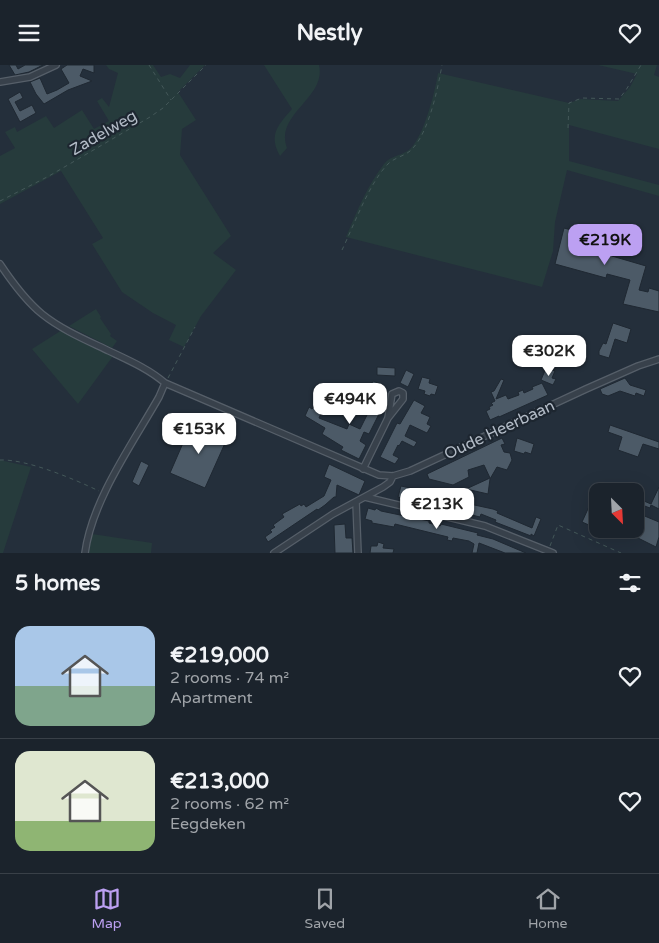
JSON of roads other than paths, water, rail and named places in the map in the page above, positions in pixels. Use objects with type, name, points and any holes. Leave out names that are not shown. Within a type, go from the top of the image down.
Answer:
[{"type":"street","points":[[0,82],[30,77],[56,65]]},
{"type":"street","points":[[0,264],[12,281],[42,313],[70,331],[134,363],[165,383],[363,469],[378,475],[393,476]]},
{"type":"street","name":"Oude Heerbaan","points":[[274,553],[328,517],[383,487],[390,482],[393,476],[410,471],[519,419],[638,366],[659,359]]},
{"type":"street","points":[[85,553],[90,532],[104,494],[165,383]]},
{"type":"street","points":[[363,469],[388,418]]},
{"type":"street","points":[[365,497],[485,526],[550,552]]},
{"type":"street","points":[[356,502],[358,553]]}]
